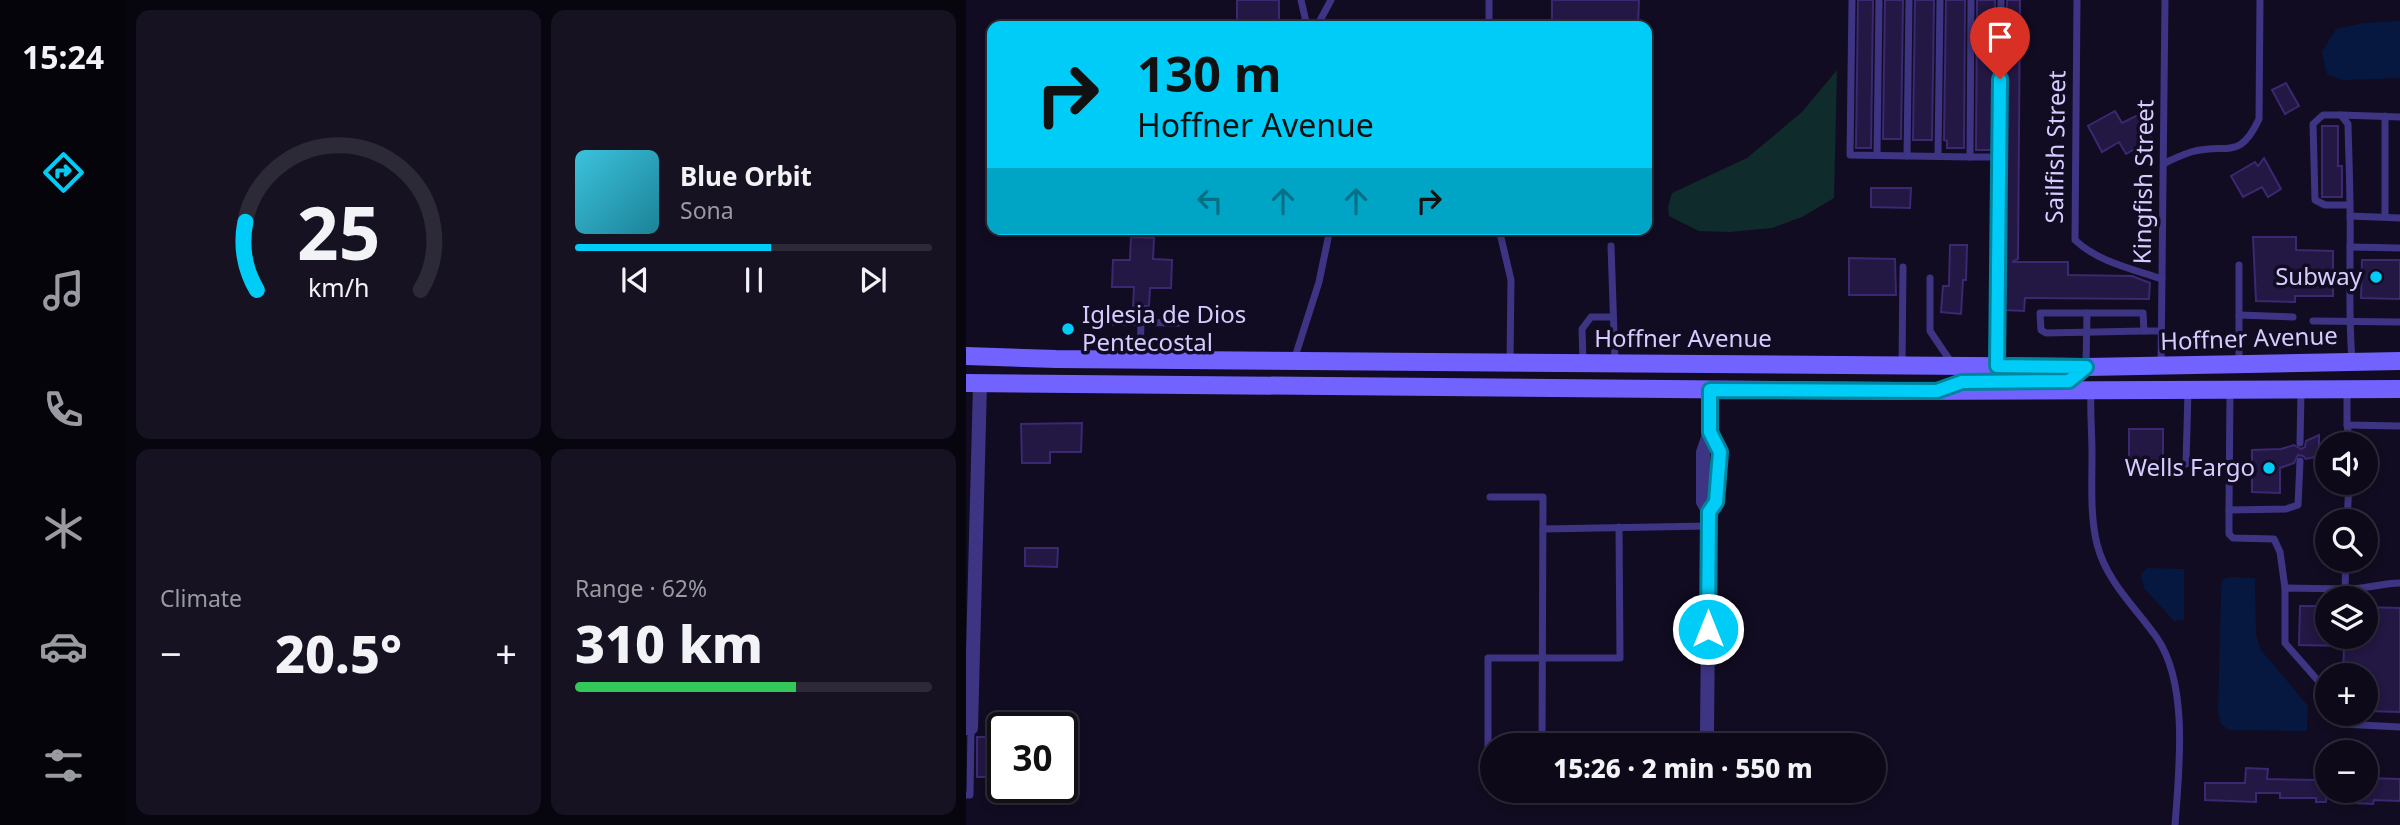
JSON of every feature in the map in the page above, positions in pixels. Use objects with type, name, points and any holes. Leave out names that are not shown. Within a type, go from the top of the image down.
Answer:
[{"type":"main road","name":"Hoffner Avenue","points":[[966,356],[2086,367],[2400,361]]},
{"type":"main road","points":[[1005,384],[1007,357]]},
{"type":"main road","points":[[1301,387],[1326,377],[1478,379],[1493,376],[1510,363]]},
{"type":"main road","points":[[1501,388],[1536,380],[1604,378],[1615,363]]},
{"type":"main road","points":[[2091,390],[2097,380],[2114,373],[2145,373],[2161,366]]},
{"type":"main road","points":[[1937,391],[1962,382],[2069,381],[2086,367]]},
{"type":"main road","name":"Hoffner Avenue","points":[[973,384],[1937,391],[2400,389]]},
{"type":"street","points":[[969,728],[973,384]]},
{"type":"street","points":[[1707,733],[1709,519],[1703,502],[1703,452],[1710,432],[1710,390]]},
{"type":"lane","points":[[1301,0],[1306,21]]},
{"type":"lane","points":[[1320,21],[1331,0]]},
{"type":"lane","points":[[1489,0],[1489,21]]},
{"type":"lane","points":[[1852,0],[1850,155],[1999,157]]},
{"type":"lane","points":[[1877,155],[1878,0]]},
{"type":"lane","points":[[1908,156],[1909,0]]},
{"type":"lane","points":[[1938,156],[1940,0]]},
{"type":"lane","points":[[1970,157],[1971,0]]},
{"type":"lane","points":[[1997,366],[2001,0]]},
{"type":"lane","name":"Sailfish Street","points":[[2077,0],[2075,240],[2086,251],[2162,279]]},
{"type":"lane","name":"Kingfish Street","points":[[2161,366],[2165,0]]},
{"type":"lane","points":[[2165,163],[2192,152],[2236,148],[2251,136],[2259,118],[2260,0]]},
{"type":"lane","points":[[2350,205],[2325,205],[2315,200],[2313,124],[2323,115],[2400,117]]},
{"type":"lane","points":[[2341,115],[2348,124],[2352,360]]},
{"type":"lane","points":[[2385,117],[2385,217]]},
{"type":"lane","points":[[2350,216],[2400,218]]},
{"type":"lane","points":[[1294,360],[1319,282],[1329,235]]},
{"type":"lane","points":[[1500,235],[1511,280],[1510,363]]},
{"type":"lane","points":[[1611,246],[1615,363]]},
{"type":"lane","points":[[2350,247],[2400,248]]},
{"type":"lane","points":[[2239,265],[2239,364]]},
{"type":"lane","points":[[1902,365],[1903,267]]},
{"type":"lane","points":[[1930,278],[1930,331],[1953,365]]},
{"type":"lane","points":[[2144,331],[2143,313],[2040,313],[2041,331],[2046,333],[2161,331]]},
{"type":"lane","points":[[2086,367],[2087,313]]},
{"type":"lane","points":[[2239,315],[2293,317]]},
{"type":"lane","points":[[1583,363],[1582,329],[1591,317],[1613,317]]},
{"type":"lane","points":[[2313,321],[2400,322]]},
{"type":"lane","points":[[1104,322],[1179,323]]},
{"type":"lane","points":[[1140,359],[1141,322]]},
{"type":"lane","points":[[2300,443],[2301,389]]},
{"type":"lane","points":[[2347,389],[2348,432]]},
{"type":"lane","points":[[2091,390],[2092,495],[2097,544],[2110,574],[2158,639],[2176,687],[2178,710],[2175,825]]},
{"type":"lane","points":[[2186,464],[2188,390]]},
{"type":"lane","points":[[2230,390],[2229,534],[2233,538],[2274,539],[2280,552],[2285,588],[2285,643],[2315,677]]},
{"type":"lane","points":[[2347,425],[2400,426]]},
{"type":"lane","points":[[2229,510],[2286,509],[2298,505],[2300,461]]},
{"type":"lane","points":[[1490,497],[1544,497],[1542,733]]},
{"type":"lane","points":[[1543,529],[1619,527],[1709,519]]},
{"type":"lane","points":[[1488,733],[1488,659],[1620,658],[1619,527]]},
{"type":"lane","points":[[2378,587],[2400,583]]},
{"type":"lane","points":[[2285,588],[2315,588]]},
{"type":"lane","points":[[2378,726],[2400,727]]},
{"type":"lane","points":[[966,795],[971,795],[969,728]]},
{"type":"green space","points":[[1837,70],[1834,198],[1802,217],[1772,228],[1729,232],[1699,231],[1669,216],[1668,207],[1672,193],[1747,158],[1802,112]]},
{"type":"water","points":[[2400,21],[2400,78],[2343,80],[2327,74],[2322,52],[2336,29],[2364,23]]},
{"type":"water","points":[[2147,568],[2184,569],[2184,620],[2174,621],[2144,588],[2141,574]]},
{"type":"water","points":[[2229,577],[2255,578],[2256,635],[2261,650],[2308,706],[2307,731],[2229,730],[2221,724],[2218,712],[2221,592],[2222,580]]},
{"type":"building","points":[[1237,0],[1279,0],[1279,21],[1237,21]]},
{"type":"building","points":[[1552,0],[1639,0],[1638,21],[1552,21]]},
{"type":"building","points":[[1858,0],[1873,0],[1871,148],[1856,148]]},
{"type":"building","points":[[1885,0],[1903,0],[1901,139],[1883,139]]},
{"type":"building","points":[[1915,0],[1934,0],[1932,140],[1913,140]]},
{"type":"building","points":[[1946,0],[1965,0],[1964,148],[1947,148],[1947,141],[1944,140]]},
{"type":"building","points":[[1977,0],[1995,0],[1993,150],[1976,150]]},
{"type":"building","points":[[2007,0],[2020,0],[2018,259],[2012,262],[2068,262],[2068,275],[2132,276],[2150,283],[2149,299],[2025,298],[2024,311],[2004,310]]},
{"type":"building","points":[[2286,83],[2299,106],[2285,114],[2272,90]]},
{"type":"building","points":[[2115,111],[2122,123],[2138,115],[2152,139],[2126,154],[2119,142],[2102,152],[2088,126]]},
{"type":"building","points":[[2322,126],[2338,126],[2338,166],[2342,166],[2342,197],[2322,197]]},
{"type":"building","points":[[2264,158],[2281,189],[2268,197],[2262,187],[2243,197],[2231,176],[2255,162],[2258,166]]},
{"type":"building","points":[[1871,188],[1911,188],[1910,208],[1871,207]]},
{"type":"building","points":[[1131,237],[1154,238],[1153,259],[1172,260],[1171,288],[1150,288],[1149,306],[1133,306],[1134,287],[1112,287],[1113,260],[1130,260]]},
{"type":"building","points":[[2253,237],[2296,237],[2296,250],[2333,251],[2333,296],[2295,296],[2295,302],[2256,301]]},
{"type":"building","points":[[1950,245],[1967,245],[1961,314],[1941,312],[1943,286],[1949,286]]},
{"type":"building","points":[[1849,258],[1895,259],[1896,295],[1849,295]]},
{"type":"building","points":[[2362,260],[2400,260],[2400,299],[2361,298]]},
{"type":"building","points":[[1082,423],[1081,452],[1050,452],[1050,463],[1022,463],[1021,424]]},
{"type":"building","points":[[2129,429],[2163,429],[2163,465],[2129,465]]},
{"type":"building","points":[[2315,437],[2315,457],[2306,459],[2298,455],[2294,463],[2280,468],[2280,493],[2252,492],[2252,450],[2281,449],[2294,445],[2301,449],[2305,447],[2306,441]]},
{"type":"building","points":[[1025,548],[1058,548],[1057,567],[1025,566]]},
{"type":"building","points":[[2300,606],[2315,606],[2315,645],[2299,645]]},
{"type":"building","points":[[2378,607],[2400,608],[2400,712],[2378,711],[2378,663],[2343,663],[2344,649],[2378,649]]},
{"type":"building","points":[[977,737],[987,737],[987,777],[977,777]]},
{"type":"building","points":[[2246,768],[2268,769],[2267,779],[2315,780],[2315,798],[2280,798],[2280,793],[2256,793],[2256,802],[2205,800],[2205,783],[2245,783]]},
{"type":"building","points":[[2378,778],[2400,779],[2400,801],[2378,800]]},
{"type":"place","name":"Subway","points":[[2376,277]]},
{"type":"place","name":"Iglesia de Dios Pentecostal","points":[[1068,329]]},
{"type":"place","name":"Wells Fargo","points":[[2269,468]]},
{"type":"route","points":[[1708,629],[1709,512],[1716,502],[1720,452],[1710,432],[1710,390],[1937,391],[1962,382],[2069,381],[2086,367],[1997,366],[2000,79]]}]
